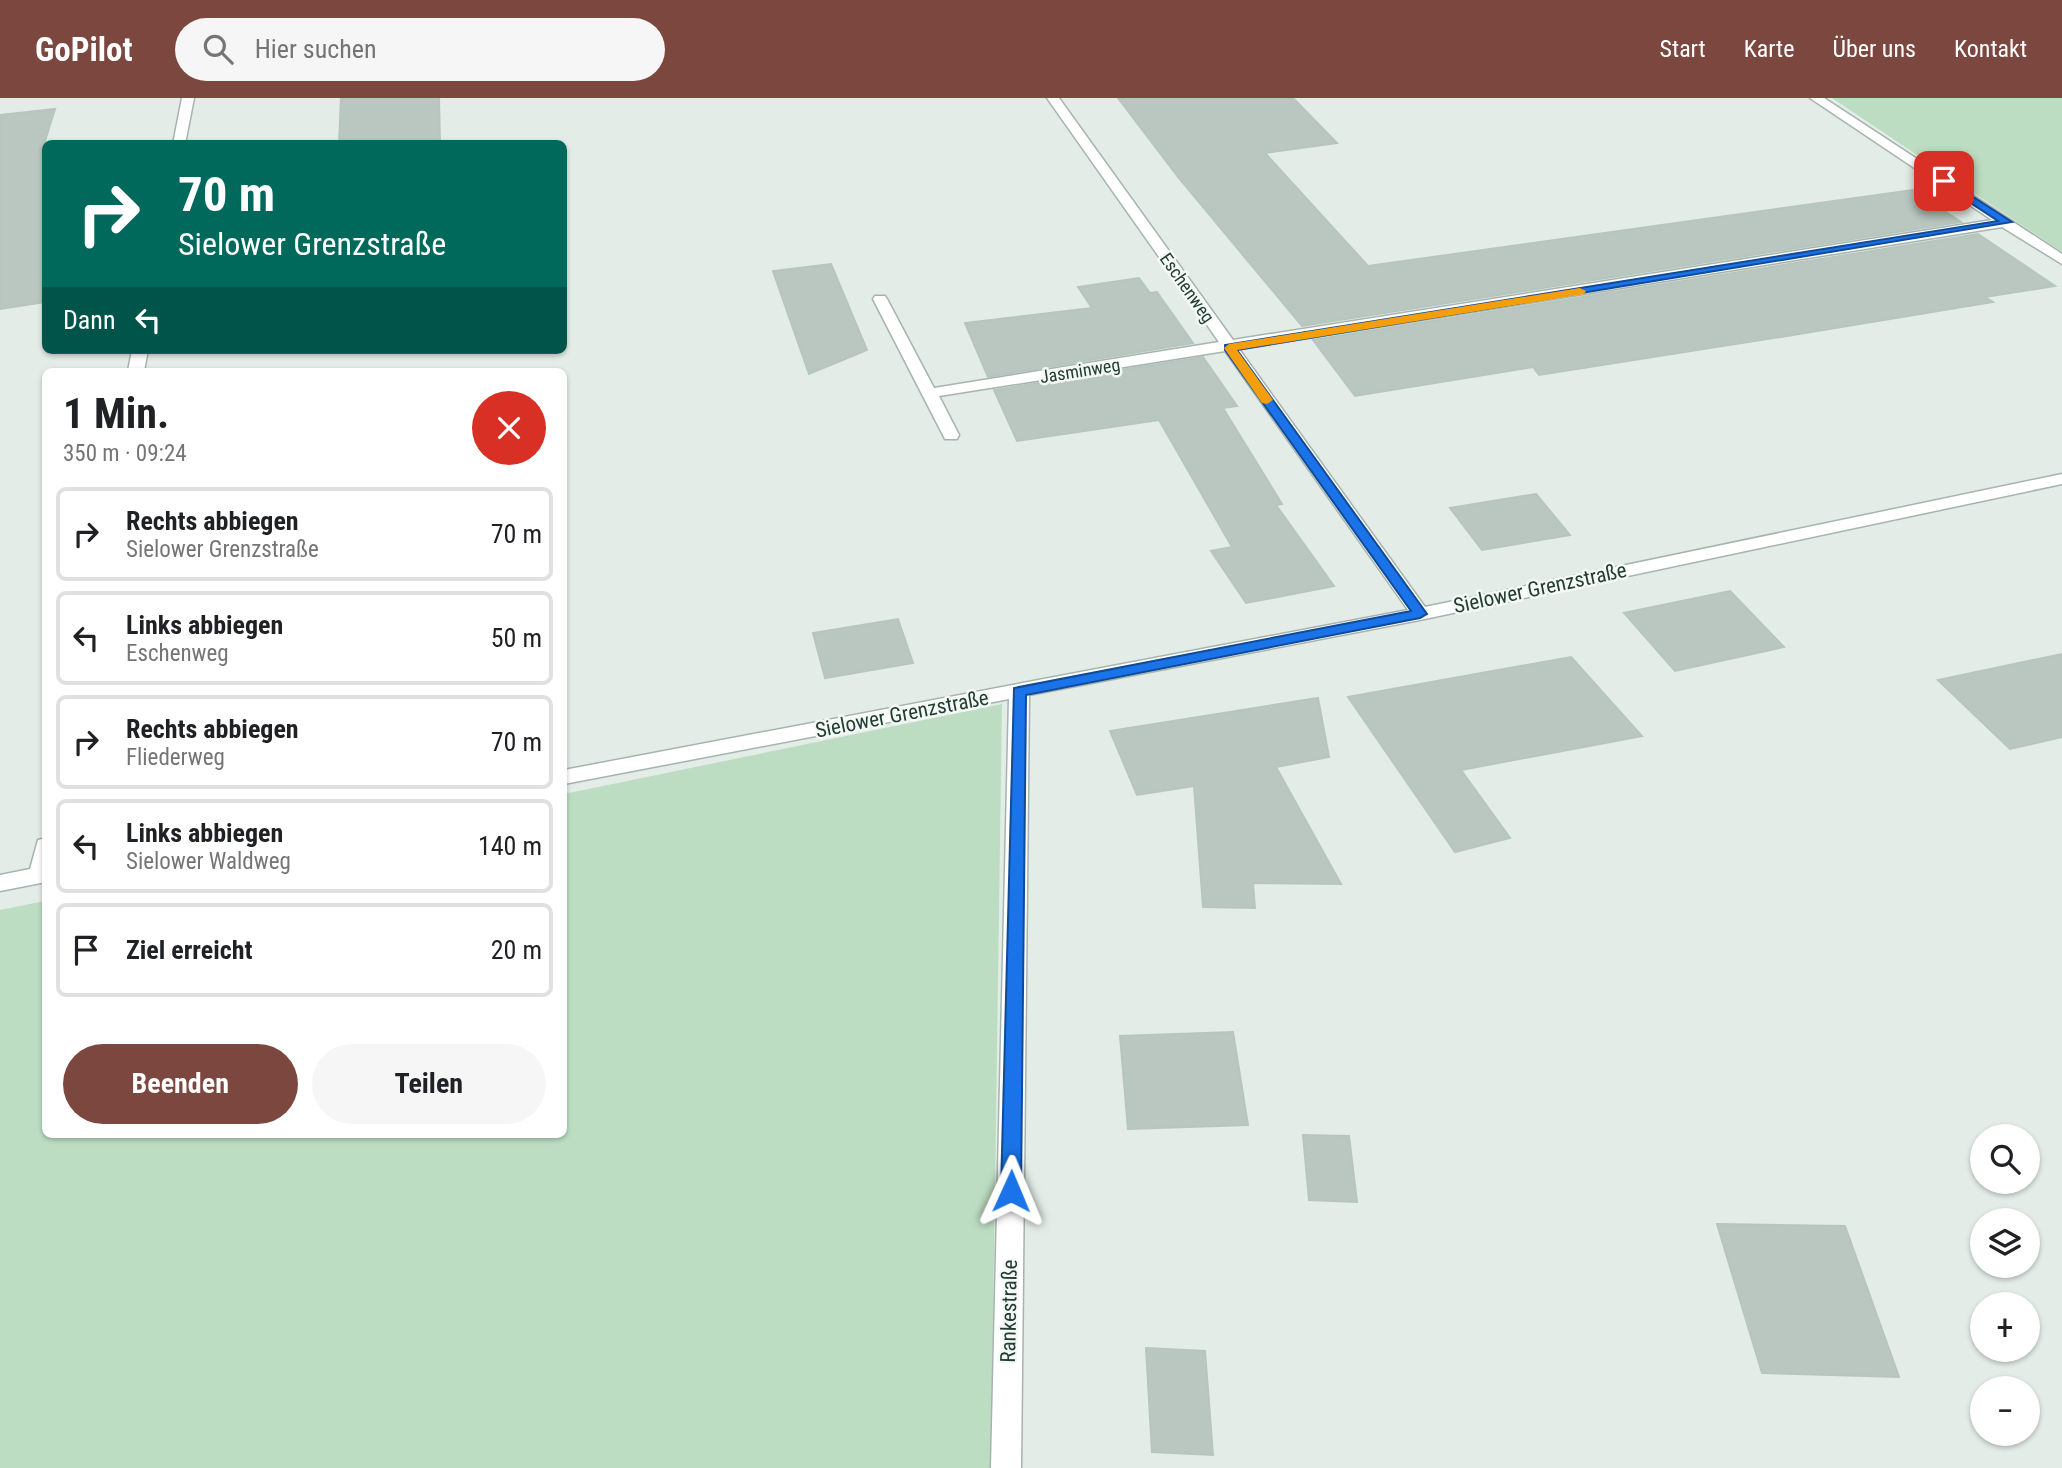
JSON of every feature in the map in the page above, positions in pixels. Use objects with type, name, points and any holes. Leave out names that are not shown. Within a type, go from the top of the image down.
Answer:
[{"type":"street","points":[[180,140],[188,98]]},
{"type":"street","name":"Eschenweg","points":[[1053,98],[1420,614]]},
{"type":"street","points":[[1816,98],[2062,260]]},
{"type":"street","name":"Jasminweg","points":[[930,393],[1229,348],[2007,222]]},
{"type":"street","points":[[880,299],[951,435]]},
{"type":"street","name":"Sielower Grenzstraße","points":[[567,776],[1420,614],[2062,479]]},
{"type":"street","name":"Rankestraße","points":[[1006,1468],[1019,691]]},
{"type":"street","points":[[0,883],[42,875]]},
{"type":"green space","points":[[1832,98],[2062,98],[2062,252]]},
{"type":"green space","points":[[1002,704],[991,1468],[0,1468],[0,910],[42,902],[42,1138],[567,1138],[567,793]]},
{"type":"building","points":[[341,98],[439,98],[440,140],[339,140]]},
{"type":"building","points":[[1118,98],[1293,98],[1337,143],[1265,153],[1368,266],[1913,190],[1961,222],[1302,326],[1178,177]]},
{"type":"building","points":[[55,109],[45,140],[42,140],[42,303],[0,309],[0,115]]},
{"type":"building","points":[[1978,234],[2055,286],[1985,297],[1993,302],[1539,375],[1533,367],[1355,396],[1313,340]]},
{"type":"building","points":[[831,264],[867,350],[809,374],[773,271]]},
{"type":"building","points":[[1139,278],[1150,293],[1157,292],[1193,343],[988,377],[965,323],[1092,308],[1078,287]]},
{"type":"building","points":[[1203,357],[1237,406],[1223,408],[1282,504],[1276,505],[1334,586],[1246,603],[1211,551],[1232,547],[1159,420],[1017,441],[994,390]]},
{"type":"building","points":[[1536,494],[1570,535],[1482,550],[1450,508]]},
{"type":"building","points":[[1730,591],[1784,647],[1675,671],[1624,613]]},
{"type":"building","points":[[898,619],[913,663],[825,678],[813,633]]},
{"type":"building","points":[[2062,654],[2062,737],[2010,749],[1938,680]]},
{"type":"building","points":[[1571,657],[1642,736],[1461,770],[1510,838],[1455,852],[1348,697]]},
{"type":"building","points":[[1318,698],[1329,757],[1276,767],[1341,884],[1253,883],[1255,908],[1203,907],[1194,786],[1137,795],[1110,731]]},
{"type":"building","points":[[1233,1032],[1248,1125],[1128,1129],[1120,1036]]},
{"type":"building","points":[[1303,1135],[1349,1136],[1357,1202],[1309,1200]]},
{"type":"building","points":[[1717,1224],[1845,1226],[1899,1377],[1762,1373]]},
{"type":"building","points":[[1146,1348],[1205,1351],[1213,1455],[1152,1452]]},
{"type":"slow traffic","points":[[1267,400],[1229,348],[1580,291]]},
{"type":"route","points":[[1011,1191],[1019,691],[1420,614],[1229,348],[2007,222],[1944,181]]}]
